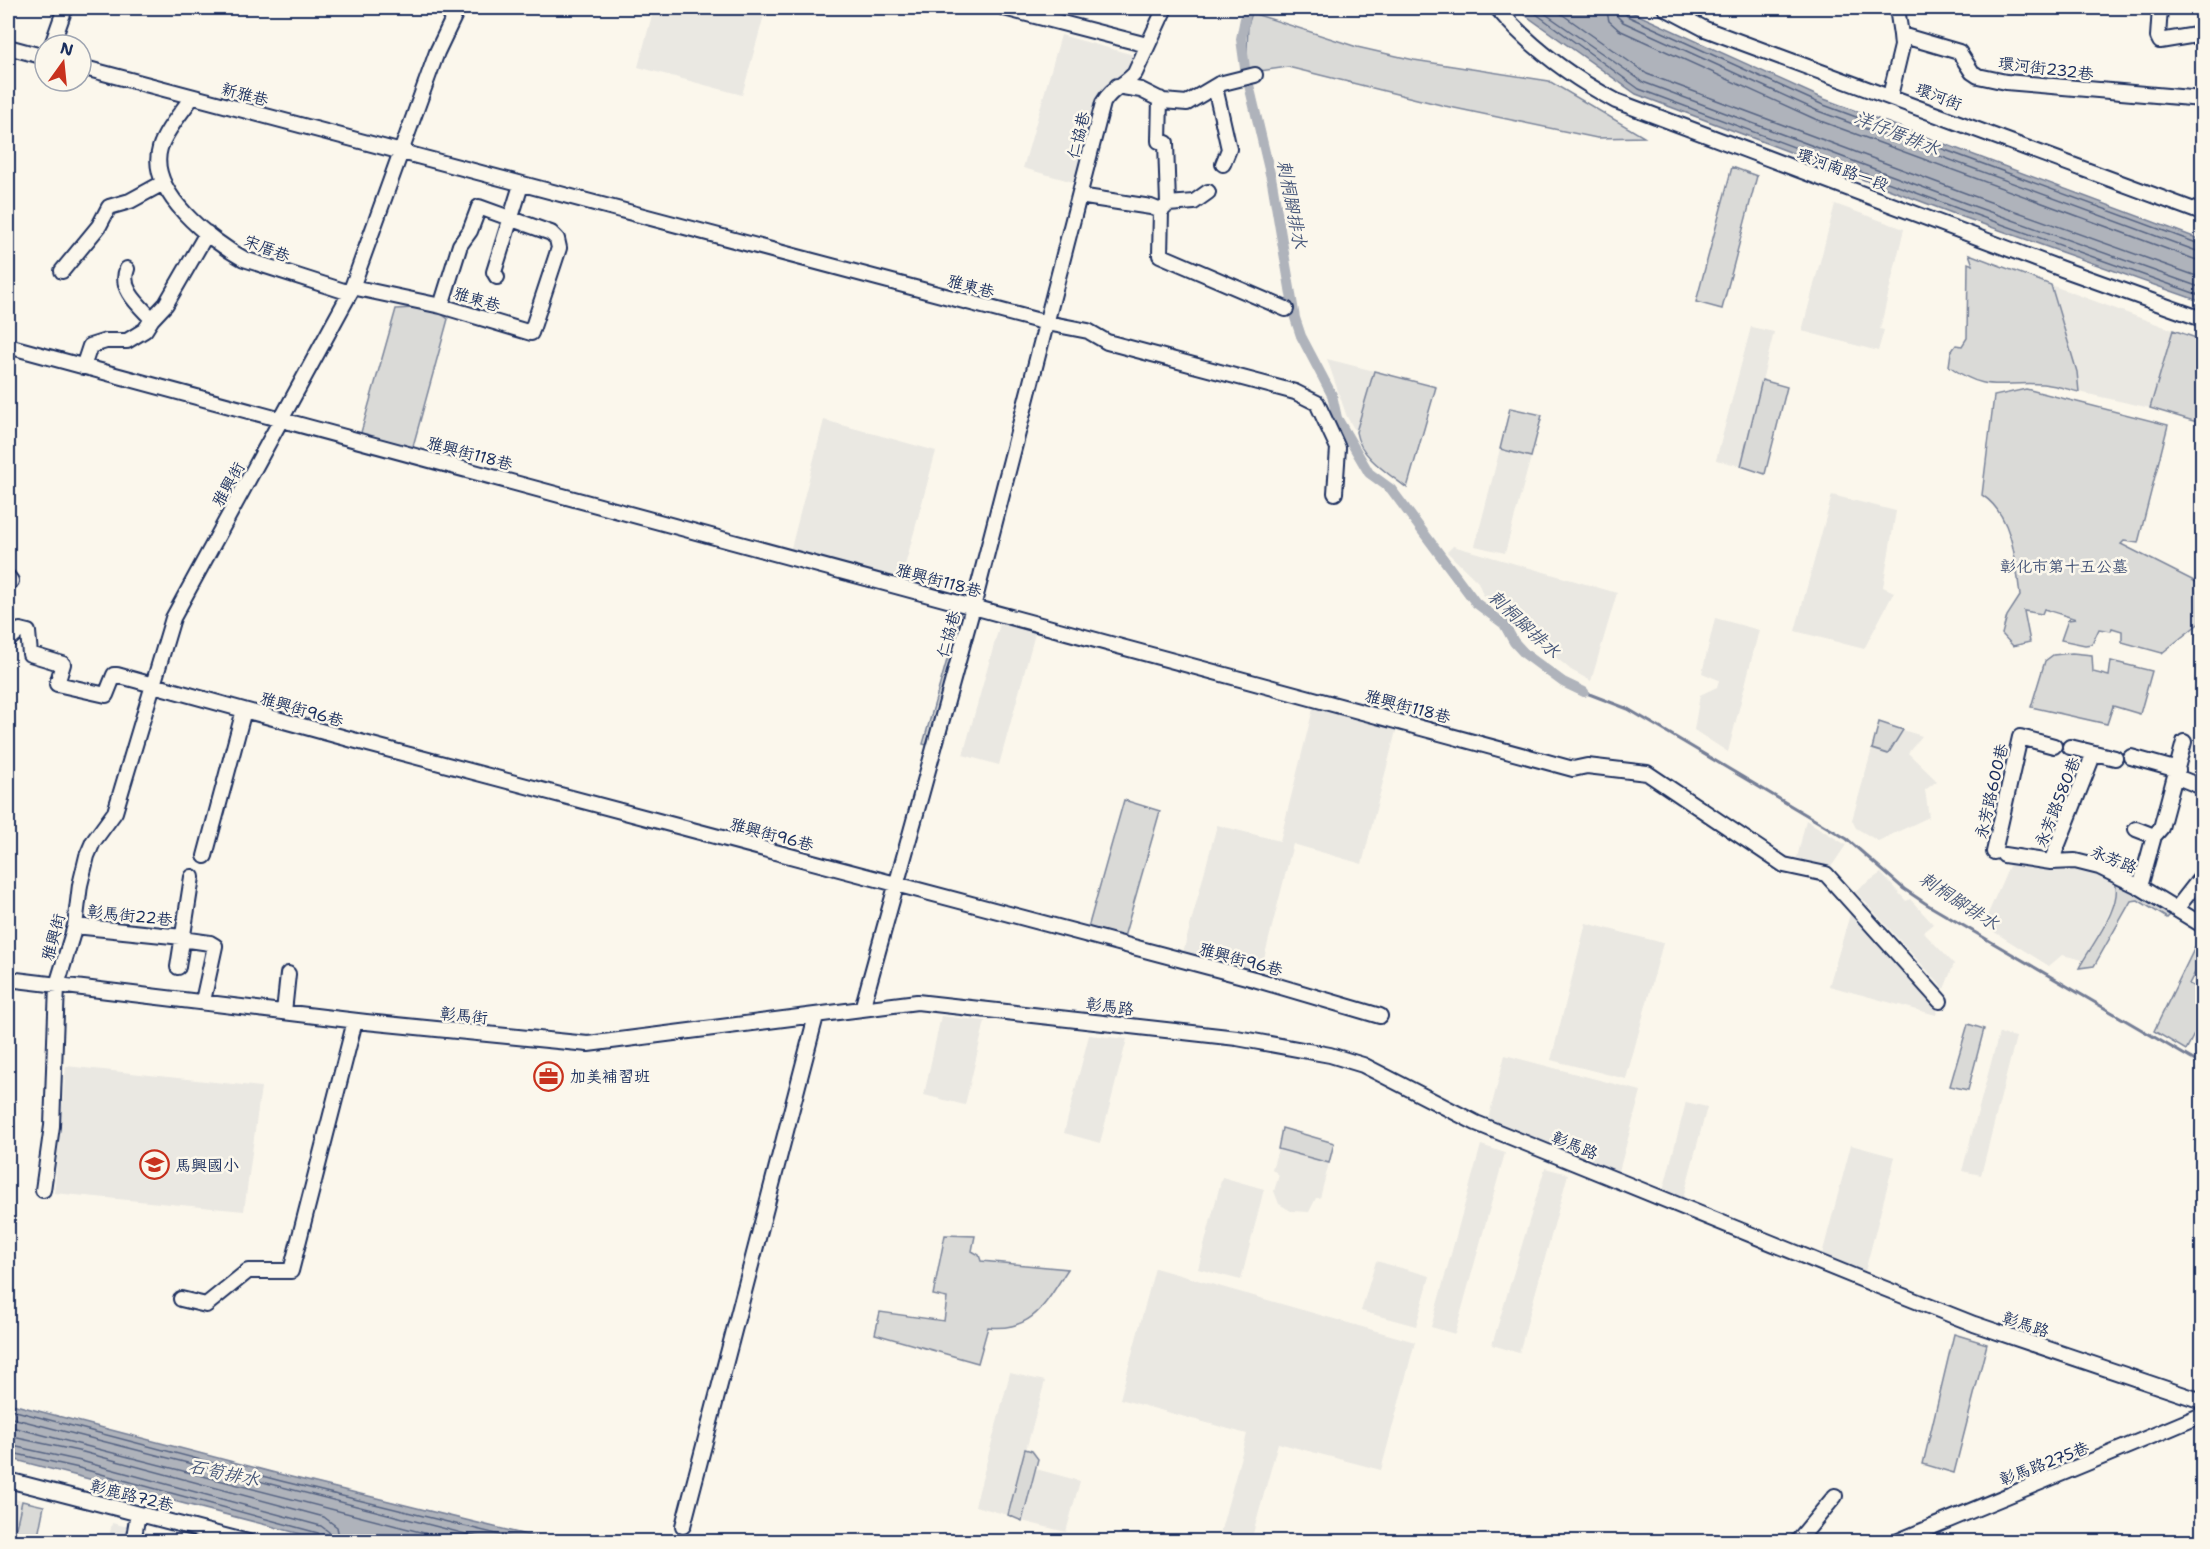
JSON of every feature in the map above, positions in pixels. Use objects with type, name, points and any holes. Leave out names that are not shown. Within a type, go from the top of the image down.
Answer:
[{"type":"street","points":[[56,33],[65,8]]},
{"type":"street","name":"雅興街","points":[[43,1190],[52,1126],[57,985],[75,926],[80,885],[87,856],[93,843],[115,812],[173,618],[351,290],[438,52],[458,8]]},
{"type":"street","points":[[1004,8],[1147,45]]},
{"type":"street","name":"仁協巷","points":[[862,1009],[894,883],[973,607],[1103,103],[1109,92],[1128,81],[1135,73],[1165,8]]},
{"type":"street","name":"環河南路一段","points":[[1497,8],[1542,52],[1580,82],[1616,101],[2062,269],[2202,319]]},
{"type":"street","name":"環河街","points":[[1665,8],[1705,29],[2202,213]]},
{"type":"street","points":[[1890,96],[1902,46],[1897,8]]},
{"type":"street","points":[[2160,8],[2160,41],[2202,34]]},
{"type":"street","name":"環河街232巷","points":[[1901,35],[1959,52],[1972,72],[1978,76],[2006,82],[2202,99]]},
{"type":"street","points":[[8,47],[33,54]]},
{"type":"street","name":"新雅巷","points":[[93,70],[400,153]]},
{"type":"street","points":[[1117,86],[1141,90],[1160,99],[1187,103],[1220,84],[1255,75]]},
{"type":"street","points":[[1215,87],[1228,149],[1223,164]]},
{"type":"street","name":"宋厝巷","points":[[192,97],[160,146],[163,183],[178,207],[207,233],[244,259],[351,290]]},
{"type":"street","points":[[1160,99],[1159,141],[1166,143],[1165,208],[1160,255],[1286,309]]},
{"type":"street","name":"雅東巷","points":[[400,153],[1088,331],[1107,342],[1295,392],[1317,403],[1338,448],[1335,493]]},
{"type":"street","points":[[62,271],[99,226],[109,207],[130,201],[163,183]]},
{"type":"street","name":"雅東巷","points":[[497,277],[494,272],[521,185]]},
{"type":"street","points":[[1079,196],[1165,208],[1194,202],[1208,192]]},
{"type":"street","name":"雅東巷","points":[[351,290],[441,306],[531,333],[534,330],[559,243],[551,233],[479,207],[470,231],[460,245],[441,306]]},
{"type":"street","points":[[83,367],[90,346],[106,341],[128,341],[146,330],[152,319],[166,304],[207,233]]},
{"type":"street","points":[[127,269],[125,286],[152,319]]},
{"type":"street","name":"雅興街118巷","points":[[8,346],[1573,769],[1587,766],[1647,773],[1784,865],[1826,874],[1940,1001]]},
{"type":"street","points":[[8,577],[10,581],[8,584]]},
{"type":"street","name":"雅興街96巷","points":[[8,640],[20,630],[28,632],[30,654],[63,664],[57,684],[105,695],[114,675],[894,883],[1380,1016]]},
{"type":"street","points":[[205,856],[244,710]]},
{"type":"street","name":"永芳路600巷","points":[[1999,853],[2020,737],[2054,746]]},
{"type":"street","points":[[2140,887],[2154,837],[2161,828],[2184,742]]},
{"type":"street","name":"永芳路580巷","points":[[2070,747],[2115,758]]},
{"type":"street","name":"永芳路580巷","points":[[2051,862],[2094,753]]},
{"type":"street","points":[[2131,757],[2177,773],[2202,787]]},
{"type":"street","points":[[2136,829],[2154,837]]},
{"type":"street","name":"永芳路","points":[[1999,853],[2051,862],[2075,861],[2099,867],[2140,887],[2202,925]]},
{"type":"street","points":[[2177,908],[2202,876]]},
{"type":"street","name":"彰馬街22巷","points":[[178,967],[192,877]]},
{"type":"street","name":"彰馬街22巷","points":[[75,926],[210,943],[215,946],[203,1002]]},
{"type":"street","points":[[284,1012],[288,974]]},
{"type":"street","name":"彰馬街","points":[[8,979],[355,1021],[588,1044],[917,1002]]},
{"type":"street","name":"彰馬路","points":[[917,1002],[1236,1038],[1330,1054],[1363,1065],[1476,1123],[1896,1293],[1974,1324],[2202,1401]]},
{"type":"street","points":[[683,1526],[816,1016]]},
{"type":"street","points":[[181,1299],[206,1305],[248,1271],[291,1271],[355,1021]]},
{"type":"street","name":"彰馬路275巷","points":[[1896,1542],[2017,1491],[2093,1463],[2202,1415]]},
{"type":"street","name":"彰鹿路72巷","points":[[8,1480],[249,1542]]},
{"type":"street","points":[[1797,1542],[1835,1496]]},
{"type":"street","points":[[132,1542],[138,1514]]},
{"type":"shaded area","points":[[654,8],[766,8],[742,95],[638,67]]},
{"type":"shaded area","points":[[1061,35],[1141,57],[1107,99],[1084,185],[1023,168]]},
{"type":"shaded area","points":[[1835,204],[1904,229],[1880,329],[1884,330],[1878,351],[1802,331]]},
{"type":"shaded area","points":[[2051,285],[2173,330],[2150,408],[2079,392],[2077,372]]},
{"type":"shaded area","points":[[1751,327],[1774,332],[1741,466],[1716,460]]},
{"type":"shaded area","points":[[1327,359],[1374,371],[1356,432],[1347,417]]},
{"type":"shaded area","points":[[824,420],[936,451],[900,584],[789,556]]},
{"type":"shaded area","points":[[1500,449],[1531,457],[1505,553],[1475,546]]},
{"type":"shaded area","points":[[1832,495],[1896,511],[1883,587],[1894,592],[1864,649],[1795,631]]},
{"type":"shaded area","points":[[1453,546],[1617,593],[1591,681],[1571,670],[1484,597],[1478,582],[1447,552]]},
{"type":"shaded area","points":[[1715,618],[1759,630],[1728,752],[1694,730],[1700,695],[1717,687],[1719,680],[1702,673]]},
{"type":"shaded area","points":[[1001,620],[1036,630],[999,765],[963,755]]},
{"type":"shaded area","points":[[1314,705],[1397,727],[1362,864],[1293,844],[1258,982],[1181,960],[1217,825],[1280,841]]},
{"type":"shaded area","points":[[1903,730],[1922,736],[1908,753],[1937,781],[1925,790],[1929,817],[1878,841],[1856,828],[1852,820],[1872,749],[1888,754]]},
{"type":"shaded area","points":[[1806,820],[1846,845],[1831,867],[1797,858]]},
{"type":"shaded area","points":[[2012,859],[2090,871],[2114,879],[2117,896],[2092,949],[2083,960],[2062,955],[2049,966],[1983,925]]},
{"type":"shaded area","points":[[1881,873],[1906,901],[1910,899],[1933,924],[1923,932],[1954,964],[1944,989],[1855,891]]},
{"type":"shaded area","points":[[1853,904],[1939,1003],[1936,1015],[1829,986]]},
{"type":"shaded area","points":[[1586,923],[1663,943],[1626,1079],[1551,1060]]},
{"type":"shaded area","points":[[941,1016],[985,1021],[965,1105],[924,1095]]},
{"type":"shaded area","points":[[1999,1033],[2016,1037],[1981,1175],[1962,1171]]},
{"type":"shaded area","points":[[1089,1035],[1127,1039],[1100,1143],[1064,1133]]},
{"type":"shaded area","points":[[1505,1055],[1641,1091],[1616,1182],[1486,1127]]},
{"type":"shaded area","name":"馬興國小","points":[[66,1066],[261,1087],[244,1211],[54,1193]]},
{"type":"shaded area","points":[[1686,1102],[1707,1107],[1681,1206],[1661,1199]]},
{"type":"shaded area","points":[[1481,1145],[1505,1153],[1455,1334],[1431,1327]]},
{"type":"shaded area","points":[[1851,1145],[1895,1157],[1863,1279],[1820,1262]]},
{"type":"shaded area","points":[[1278,1149],[1329,1163],[1320,1198],[1316,1198],[1309,1212],[1291,1211],[1279,1204],[1274,1191],[1279,1175],[1272,1169]]},
{"type":"shaded area","points":[[1545,1168],[1568,1174],[1519,1353],[1492,1345]]},
{"type":"shaded area","points":[[1222,1177],[1264,1189],[1241,1280],[1198,1269]]},
{"type":"shaded area","points":[[1376,1261],[1430,1276],[1416,1326],[1361,1311]]},
{"type":"shaded area","points":[[1155,1268],[1415,1342],[1381,1470],[1278,1443],[1251,1541],[1218,1541],[1247,1434],[1120,1399]]},
{"type":"shaded area","points":[[1010,1373],[1045,1381],[1008,1515],[975,1506]]},
{"type":"shaded area","points":[[1036,1469],[1080,1481],[1066,1532],[1022,1521]]},
{"type":"shaded area","points":[[8,1497],[22,1501],[13,1541],[8,1542]]},
{"type":"shaded area","points":[[112,1523],[156,1534],[209,1541],[108,1542]]},
{"type":"green space","points":[[1252,13],[1357,47],[1414,60],[1549,81],[1644,137],[1597,138],[1445,106],[1288,67],[1246,73],[1248,25]]},
{"type":"green space","points":[[1732,167],[1757,176],[1722,309],[1696,302]]},
{"type":"green space","points":[[1969,254],[2051,285],[2077,372],[2079,392],[2043,384],[1984,383],[1962,375],[1949,366],[1951,352],[1956,345],[1962,346],[1967,338],[1968,263],[1973,265]]},
{"type":"green space","points":[[432,307],[448,319],[412,450],[360,436],[396,309]]},
{"type":"green space","points":[[2173,330],[2202,340],[2202,399],[2197,422],[2150,408]]},
{"type":"green space","points":[[1374,371],[1436,387],[1407,488],[1369,457],[1356,432]]},
{"type":"green space","points":[[1762,380],[1787,387],[1765,474],[1741,466]]},
{"type":"green space","name":"彰化市第十五公墓","points":[[2026,389],[2168,425],[2138,543],[2124,541],[2121,544],[2202,585],[2202,621],[2162,653],[2122,642],[2122,631],[2112,628],[2111,631],[2099,629],[2092,644],[2085,645],[2061,640],[2068,620],[2076,619],[2044,609],[2042,614],[2024,611],[2030,642],[2013,646],[2002,634],[2007,616],[2020,596],[2017,569],[2007,527],[2000,514],[1982,495],[1994,396]]},
{"type":"green space","points":[[1510,408],[1542,415],[1531,457],[1500,449]]},
{"type":"green space","points":[[961,611],[968,615],[931,746],[923,744]]},
{"type":"green space","points":[[2072,653],[2092,655],[2093,672],[2109,676],[2111,661],[2152,671],[2140,714],[2113,706],[2107,724],[2031,707],[2045,661],[2053,655]]},
{"type":"green space","points":[[1879,722],[1903,730],[1888,754],[1872,749]]},
{"type":"green space","points":[[1124,800],[1160,811],[1122,944],[1086,935]]},
{"type":"green space","points":[[2114,879],[2172,913],[2167,918],[2138,900],[2131,901],[2094,966],[2079,968],[2111,912],[2116,889]]},
{"type":"green space","points":[[2202,933],[2202,959],[2189,984],[2202,991],[2202,1019],[2186,1050],[2154,1031]]},
{"type":"green space","points":[[1968,1024],[1984,1029],[1968,1090],[1950,1086]]},
{"type":"green space","points":[[1282,1128],[1334,1143],[1329,1163],[1278,1149]]},
{"type":"green space","points":[[945,1235],[975,1236],[972,1251],[979,1255],[981,1261],[1068,1269],[1045,1303],[1028,1320],[1017,1325],[988,1327],[978,1363],[875,1334],[880,1312],[944,1321],[947,1298],[933,1295]]},
{"type":"green space","points":[[1954,1334],[1987,1344],[1954,1473],[1923,1464]]},
{"type":"green space","points":[[1025,1449],[1032,1451],[1038,1459],[1022,1521],[1008,1515]]},
{"type":"green space","points":[[22,1501],[44,1506],[37,1541],[13,1541]]},
{"type":"water","name":"洋仔厝排水","points":[[1521,8],[1623,8],[1824,99],[2202,240],[2202,302],[1960,216],[1636,94],[1525,15]]},
{"type":"water","name":"石筍排水","points":[[8,1403],[283,1475],[543,1539],[564,1541],[328,1541],[8,1458]]},
{"type":"waterway","name":"刺桐腳排水","points":[[1247,8],[1241,39],[1245,68],[1272,182],[1295,318],[1301,336],[1332,395],[1337,418],[1369,473],[1391,489],[1476,603],[1504,624],[1514,642],[1525,654],[1563,682],[1584,692]]},
{"type":"waterway","name":"刺桐腳排水","points":[[1584,692],[1628,709],[1847,839],[1904,889],[1928,905],[2202,1065]]},
{"type":"place","name":"加美補習班","points":[[549,1076]]},
{"type":"place","name":"馬興國小","points":[[154,1165]]}]
